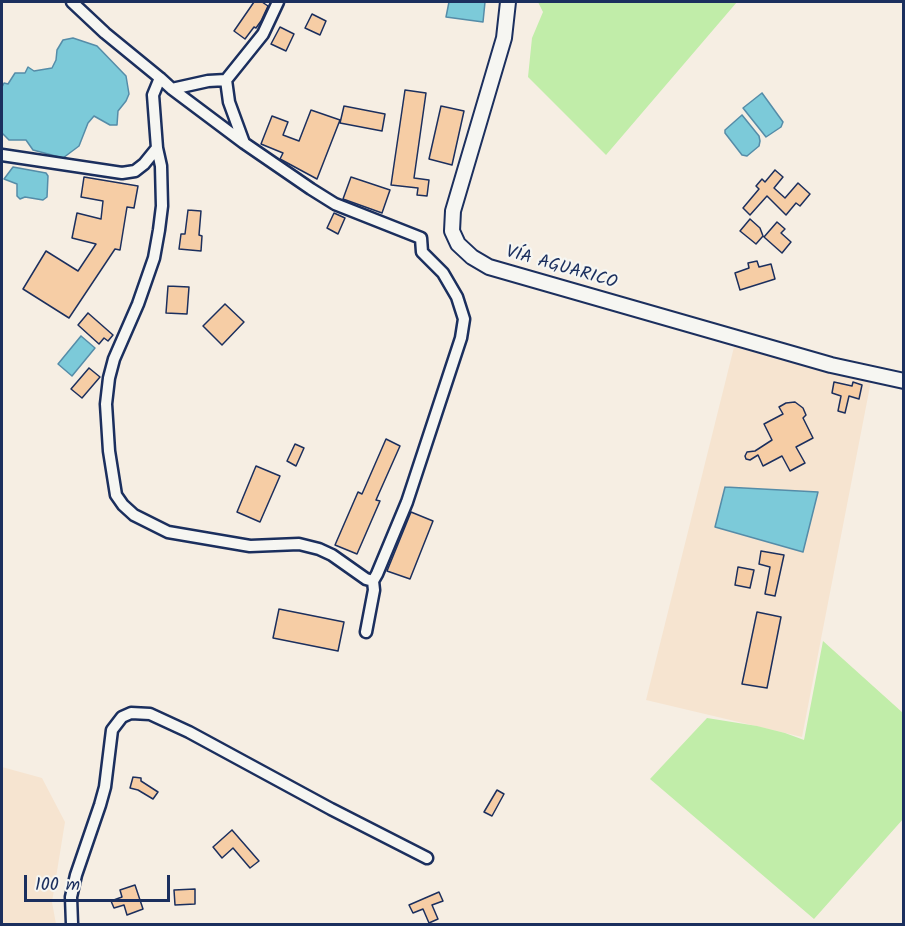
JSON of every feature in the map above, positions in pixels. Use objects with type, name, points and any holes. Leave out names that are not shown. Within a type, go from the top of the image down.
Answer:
[{"type":"street","points":[[72,2],[172,89],[244,143],[335,204],[421,238],[423,252],[443,273],[457,297],[464,319],[461,338],[407,502],[373,581],[374,590],[366,632]]},
{"type":"street","points":[[244,143],[229,102],[226,80],[263,34],[278,2]]},
{"type":"street","name":"VÍA AGUARICO","points":[[507,2],[504,38],[453,211],[452,231],[458,244],[472,257],[489,267],[831,365],[903,381]]},
{"type":"street","points":[[160,78],[153,95],[157,148],[161,166],[162,206],[154,258],[114,359],[106,404],[109,451],[116,495],[134,515],[168,532],[250,546],[299,544],[332,555],[366,579],[373,581]]},
{"type":"street","points":[[172,89],[208,81],[226,80]]},
{"type":"street","points":[[2,155],[122,173],[135,171],[157,148]]},
{"type":"street","points":[[72,924],[70,897],[105,787],[112,730],[122,717],[131,713],[150,714],[189,732],[427,858]]},
{"type":"shaded area","points":[[734,347],[871,381],[802,737],[646,700]]},
{"type":"shaded area","points":[[2,767],[42,778],[65,822],[52,902],[56,924],[2,924]]},
{"type":"green space","points":[[538,2],[737,2],[606,155],[528,77],[532,38],[543,12]]},
{"type":"green space","points":[[823,641],[903,713],[904,818],[814,919],[650,779],[707,718],[757,726],[804,740]]},
{"type":"water","points":[[449,2],[485,2],[483,22],[446,17]]},
{"type":"water","points":[[73,38],[97,46],[126,76],[129,94],[118,111],[117,125],[110,125],[94,116],[88,123],[79,146],[63,158],[33,150],[26,140],[9,140],[2,133],[2,87],[4,83],[8,84],[15,73],[25,73],[28,67],[34,71],[52,68],[57,50],[63,40]]},
{"type":"water","points":[[762,93],[783,122],[781,127],[766,137],[743,108]]},
{"type":"water","points":[[742,115],[759,136],[760,141],[759,146],[747,156],[742,155],[725,133],[725,130]]},
{"type":"water","points":[[13,167],[46,173],[48,176],[47,197],[43,200],[25,197],[20,199],[17,196],[17,184],[4,179]]},
{"type":"water","points":[[81,336],[95,348],[72,376],[58,364]]},
{"type":"water","points":[[725,487],[818,492],[803,552],[715,527]]},
{"type":"building","points":[[254,2],[262,2],[268,6],[261,21],[245,39],[234,31]]},
{"type":"building","points":[[312,14],[326,21],[320,35],[305,28]]},
{"type":"building","points":[[280,27],[294,34],[286,51],[271,44]]},
{"type":"building","points":[[405,90],[426,93],[414,178],[429,180],[427,196],[417,195],[418,188],[391,185]]},
{"type":"building","points":[[344,106],[385,114],[382,131],[340,123]]},
{"type":"building","points":[[441,106],[464,111],[452,165],[429,159]]},
{"type":"building","points":[[311,110],[340,120],[317,179],[280,159],[283,153],[261,144],[272,116],[288,122],[283,135],[299,141]]},
{"type":"building","points":[[775,170],[783,177],[774,188],[785,198],[798,183],[810,194],[800,206],[796,203],[786,215],[767,196],[750,215],[743,208],[759,189],[756,186],[762,179],[765,182]]},
{"type":"building","points":[[84,177],[138,186],[134,208],[127,207],[120,250],[115,249],[69,318],[23,289],[46,251],[78,271],[96,244],[72,238],[77,213],[101,219],[103,201],[81,197]]},
{"type":"building","points":[[351,177],[390,190],[382,213],[343,199]]},
{"type":"building","points":[[188,210],[201,211],[199,235],[202,236],[201,251],[179,249],[181,234],[185,234]]},
{"type":"building","points":[[334,213],[345,218],[338,234],[327,228]]},
{"type":"building","points":[[750,219],[760,228],[763,236],[756,244],[740,231]]},
{"type":"building","points":[[777,222],[785,229],[781,233],[791,242],[782,253],[764,237]]},
{"type":"building","points":[[757,261],[759,267],[771,264],[775,279],[740,290],[735,273],[749,268],[748,263]]},
{"type":"building","points":[[168,286],[189,287],[187,314],[166,313]]},
{"type":"building","points":[[225,304],[244,322],[222,345],[203,326]]},
{"type":"building","points":[[88,313],[113,335],[108,341],[104,338],[99,344],[78,325]]},
{"type":"building","points":[[89,368],[100,377],[82,398],[71,389]]},
{"type":"building","points":[[834,382],[852,386],[853,382],[862,385],[859,399],[849,396],[845,413],[838,411],[841,396],[832,393]]},
{"type":"building","points":[[795,402],[803,408],[806,415],[803,418],[813,438],[796,447],[805,463],[790,471],[782,456],[763,466],[758,455],[750,460],[746,459],[747,452],[755,451],[772,440],[764,424],[783,414],[779,407]]},
{"type":"building","points":[[386,439],[400,446],[376,500],[380,501],[357,554],[335,545],[358,492],[362,494]]},
{"type":"building","points":[[295,444],[304,448],[296,466],[287,461]]},
{"type":"building","points":[[256,466],[280,476],[260,522],[237,512]]},
{"type":"building","points":[[411,512],[433,521],[410,579],[387,571]]},
{"type":"building","points":[[761,551],[784,555],[775,596],[765,594],[770,567],[759,564]]},
{"type":"building","points":[[738,567],[754,570],[750,588],[735,585]]},
{"type":"building","points":[[279,609],[344,622],[338,651],[273,638]]},
{"type":"building","points":[[757,612],[781,617],[767,688],[742,684]]},
{"type":"building","points":[[133,777],[141,778],[141,781],[158,792],[153,799],[130,788]]},
{"type":"building","points":[[497,790],[504,794],[492,816],[484,812]]},
{"type":"building","points":[[232,830],[259,861],[250,868],[233,848],[222,858],[213,847]]},
{"type":"building","points":[[135,885],[143,909],[127,915],[124,905],[114,908],[111,901],[122,897],[120,890]]},
{"type":"building","points":[[195,889],[195,904],[175,905],[174,890]]},
{"type":"building","points":[[439,892],[443,901],[432,905],[438,919],[429,923],[423,909],[413,913],[409,905]]}]
